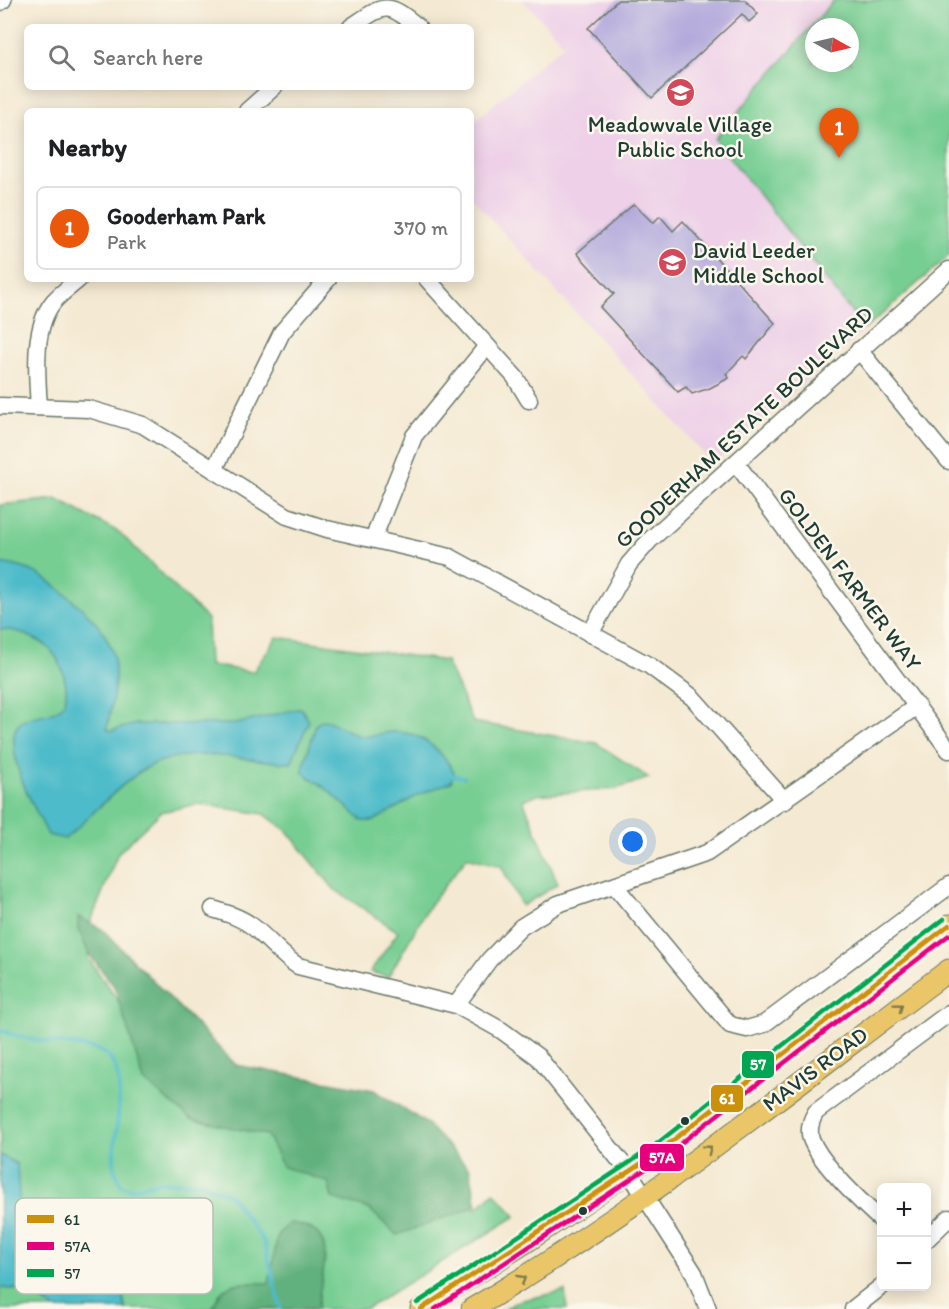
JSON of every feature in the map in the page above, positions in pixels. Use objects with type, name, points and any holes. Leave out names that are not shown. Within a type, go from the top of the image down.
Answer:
[{"type":"main road","name":"MAVIS ROAD","points":[[421,1309],[530,1240],[629,1172],[949,925]]},
{"type":"main road","name":"MAVIS ROAD","points":[[472,1309],[541,1268],[644,1195],[949,970]]},
{"type":"street","points":[[356,24],[381,8],[397,9],[414,24]]},
{"type":"street","points":[[250,108],[271,90]]},
{"type":"street","name":"GOODERHAM ESTATE BOULEVARD","points":[[590,634],[629,564],[650,540],[949,270]]},
{"type":"street","points":[[39,406],[36,360],[39,338],[53,303],[76,282]]},
{"type":"street","points":[[214,470],[282,332],[325,282]]},
{"type":"street","points":[[430,282],[515,377],[530,400]]},
{"type":"street","points":[[373,539],[414,436],[487,346]]},
{"type":"street","points":[[859,350],[949,461]]},
{"type":"street","points":[[0,406],[89,409],[143,425],[287,516],[327,529],[450,557],[650,666],[692,697],[785,801]]},
{"type":"street","name":"GOLDEN FARMER WAY","points":[[736,463],[949,750]]},
{"type":"street","points":[[456,1005],[489,960],[521,927],[558,904],[706,853],[785,801],[917,706]]},
{"type":"street","points":[[615,886],[730,1025],[747,1029],[764,1024],[949,886]]},
{"type":"street","points":[[213,909],[233,915],[252,926],[281,956],[298,966],[456,1005],[501,1030],[538,1057],[629,1172],[694,1273],[708,1309]]},
{"type":"street","points":[[877,1217],[850,1194],[812,1141],[811,1121],[816,1112],[949,1013]]},
{"type":"street","points":[[930,1237],[949,1218]]},
{"type":"street","points":[[853,1309],[877,1290]]},
{"type":"shaded area","name":"David Leeder Middle School","points":[[523,0],[834,0],[819,18],[805,18],[805,34],[715,139],[865,329],[713,464],[474,200],[474,121],[564,44]]},
{"type":"green space","points":[[834,0],[949,0],[949,256],[865,329],[715,139],[805,34],[805,72],[859,72],[859,18],[819,18]]},
{"type":"green space","points":[[56,499],[119,532],[207,619],[209,665],[253,672],[277,637],[446,661],[473,722],[596,743],[649,778],[616,789],[536,795],[523,800],[558,884],[522,906],[501,866],[467,857],[429,906],[388,977],[370,972],[398,932],[334,889],[287,831],[264,814],[198,804],[161,812],[118,853],[90,924],[88,958],[144,1038],[446,1183],[475,1210],[494,1192],[516,1216],[366,1309],[0,1309],[0,505]]},
{"type":"green space","points":[[78,917],[102,929],[236,1065],[374,1090],[426,1123],[470,1169],[477,1206],[397,1235],[369,1209],[332,1198],[328,1182],[283,1167],[267,1135],[191,1119],[144,1081],[114,986],[89,954],[78,928]]},
{"type":"green space","points":[[289,1223],[307,1227],[318,1234],[323,1243],[325,1255],[318,1309],[212,1309],[227,1287],[241,1283],[269,1283],[278,1234]]},
{"type":"green space","points":[[565,1291],[567,1309],[505,1309],[518,1301]]},
{"type":"water","points":[[0,563],[30,570],[45,578],[60,589],[99,627],[108,641],[115,670],[112,706],[107,728],[110,731],[136,724],[236,724],[301,708],[309,721],[291,763],[214,755],[176,757],[158,762],[141,771],[111,795],[65,839],[48,835],[20,775],[14,749],[14,736],[18,725],[25,720],[56,710],[63,704],[66,692],[63,673],[54,654],[43,644],[20,632],[0,630]]},
{"type":"water","points":[[323,720],[362,736],[387,732],[414,735],[430,744],[443,756],[454,772],[451,782],[418,795],[374,821],[362,821],[327,789],[302,772],[316,724]]},
{"type":"water","points":[[0,1155],[17,1164],[19,1198],[15,1198],[15,1289],[0,1288]]},
{"type":"water","points":[[31,1294],[124,1294],[125,1309],[56,1309]]},
{"type":"building","points":[[618,0],[745,0],[758,14],[749,22],[742,14],[652,98],[588,28]]},
{"type":"building","points":[[634,204],[653,223],[660,216],[673,231],[683,221],[775,323],[746,359],[743,356],[726,374],[729,378],[710,388],[692,394],[686,387],[678,392],[600,307],[614,294],[577,253]]},
{"type":"waterway","points":[[450,775],[464,777]]},
{"type":"waterway","points":[[0,1030],[24,1038],[83,1046],[108,1056],[115,1068],[119,1083],[114,1167],[121,1185],[131,1189],[158,1182],[202,1183],[230,1195],[264,1242],[281,1309]]},
{"type":"transit line","name":"57","points":[[417,1303],[650,1149],[944,919]]},
{"type":"transit line","name":"61","points":[[421,1309],[654,1155],[949,925]]},
{"type":"transit line","name":"57A","points":[[435,1309],[658,1161],[949,935]]},
{"type":"place","name":"Meadowvale Village Public School","points":[[680,92]]},
{"type":"place","name":"Gooderham Park","points":[[839,158]]},
{"type":"place","name":"David Leeder Middle School","points":[[672,263]]}]
